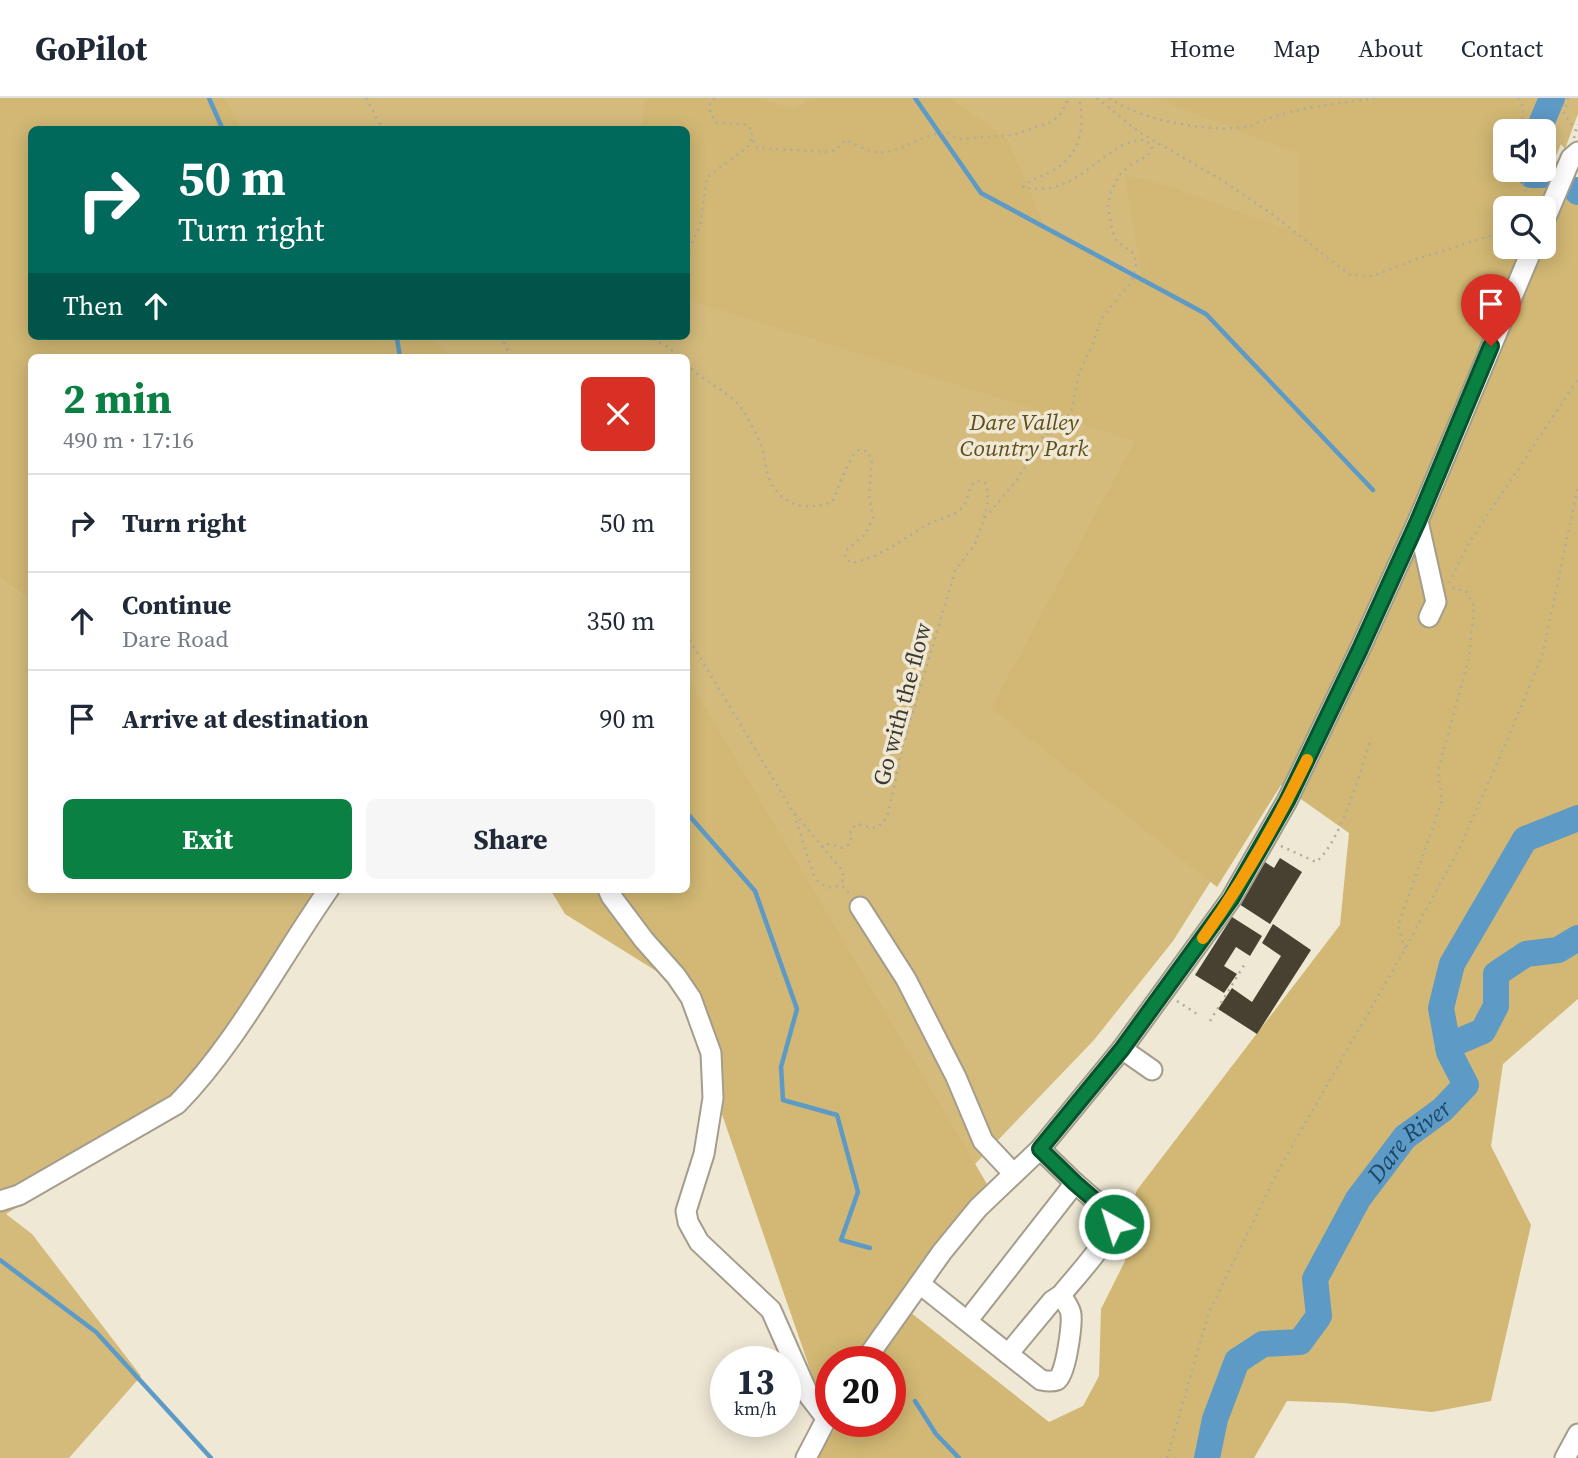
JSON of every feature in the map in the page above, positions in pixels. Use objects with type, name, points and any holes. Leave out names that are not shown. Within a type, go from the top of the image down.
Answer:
[{"type":"street","points":[[1555,196],[1572,158],[1578,152]]},
{"type":"street","points":[[875,1346],[942,1252],[978,1208],[1040,1149],[1122,1049],[1231,899],[1287,801],[1332,708],[1418,521],[1528,259]]},
{"type":"street","points":[[1418,521],[1440,586],[1429,617]]},
{"type":"street","points":[[0,1200],[19,1195],[177,1104],[224,1045],[326,893]]},
{"type":"street","points":[[610,893],[691,998],[711,1053],[713,1098],[704,1154],[686,1211],[688,1222],[699,1242],[771,1311],[809,1396],[815,1401]]},
{"type":"street","points":[[860,907],[906,979],[956,1077],[983,1141],[1013,1173]]},
{"type":"street","points":[[1122,1049],[1152,1070]]},
{"type":"street","points":[[1008,1354],[1060,1295],[1114,1224],[1113,1216],[1040,1149]]},
{"type":"street","points":[[968,1320],[1075,1183]]},
{"type":"street","points":[[920,1284],[1041,1380],[1056,1381],[1060,1378],[1065,1363],[1072,1313],[1060,1295]]},
{"type":"street","points":[[1565,1458],[1578,1434]]},
{"type":"street","points":[[806,1458],[817,1437]]},
{"type":"path","points":[[366,98],[381,126]]},
{"type":"path","points":[[715,98],[709,105],[711,115],[717,122],[744,124],[752,130],[752,138],[757,148],[829,152],[837,149],[845,140],[871,151],[894,152],[931,133],[946,132],[957,139],[1013,135],[1051,121],[1060,115],[1069,98]]},
{"type":"path","name":"Go with the flow","points":[[984,519],[1017,480],[1043,436],[1058,429],[1071,412],[1079,373],[1101,319],[1132,281],[1137,262],[1132,252],[1117,242],[1108,208],[1110,194],[1119,175],[1147,156],[1152,147],[1146,140],[1132,140],[1068,183],[1048,189],[1023,187],[1032,178],[1050,173],[1076,151],[1082,131],[1079,98]]},
{"type":"path","points":[[1097,98],[1139,132],[1220,179],[1272,214],[1350,275],[1373,276],[1493,235]]},
{"type":"path","points":[[1109,98],[1144,115],[1213,128],[1251,126],[1264,120],[1334,104],[1375,98]]},
{"type":"path","points":[[1518,98],[1523,106],[1522,119]]},
{"type":"path","points":[[1568,98],[1564,113],[1575,130]]},
{"type":"path","points":[[690,247],[700,226],[707,177],[747,148],[752,138]]},
{"type":"path","points":[[655,340],[676,354]]},
{"type":"path","name":"Go with the flow","points":[[690,368],[738,404],[761,443],[771,483],[784,499],[799,507],[816,507],[832,502],[852,455],[859,450],[870,454],[872,461],[869,494],[873,518],[865,535],[846,550],[845,557],[851,563],[880,555],[924,526],[956,512],[964,505],[971,485],[976,481],[987,485],[988,502],[984,519],[975,544],[955,571],[950,584],[903,746],[888,814],[883,824],[873,828],[859,824],[853,827],[848,845],[842,848],[831,844],[822,848]]},
{"type":"path","points":[[1405,949],[1398,926],[1442,801],[1438,771],[1469,658],[1474,606],[1466,591],[1440,586],[1578,379]]},
{"type":"path","points":[[1167,1458],[1209,1312],[1279,1169],[1405,949],[1461,845],[1544,653],[1578,485]]},
{"type":"path","points":[[690,641],[792,810],[841,869],[844,877],[841,884],[827,887],[819,883],[814,876],[792,810]]},
{"type":"path","points":[[1265,839],[1288,848],[1308,861],[1316,862],[1324,856],[1350,803],[1371,738]]},
{"type":"path","points":[[841,884],[860,907]]},
{"type":"path","points":[[1210,1021],[1246,962]]},
{"type":"path","points":[[1164,992],[1197,1014]]},
{"type":"green space","name":"Dare Valley Country Park","points":[[212,98],[1578,98],[1578,114],[1565,149],[1561,144],[1556,156],[1556,119],[1493,119],[1493,182],[1545,182],[1539,196],[1493,196],[1493,259],[1500,259],[1250,819],[1173,941],[1094,1040],[954,1186],[690,757],[690,354],[405,354],[398,340],[690,340],[690,126],[224,126]]},
{"type":"green space","points":[[0,579],[28,599],[28,893],[323,893],[172,1112],[6,1214],[32,1234],[141,1376],[69,1458],[0,1458]]},
{"type":"shaded area","points":[[0,98],[225,98],[240,126],[28,126],[28,340],[432,340],[450,354],[28,354],[28,599],[0,579]]},
{"type":"shaded area","points":[[645,98],[757,98],[793,109],[814,98],[951,98],[1007,139],[1045,227],[1142,279],[1125,175],[1174,188],[1299,234],[1299,154],[1154,98],[1561,98],[1553,119],[1493,119],[1493,182],[1556,182],[1556,161],[1578,178],[1578,999],[1503,1064],[1491,1146],[1531,1225],[1491,1401],[1432,1412],[1344,1403],[1287,1401],[1254,1458],[816,1458],[830,1437],[906,1437],[906,1346],[888,1346],[910,1312],[1049,1422],[1083,1406],[1099,1376],[1101,1309],[1125,1261],[1126,1220],[1137,1190],[1340,925],[1349,833],[1281,785],[1217,887],[991,708],[1135,441],[690,300],[690,126],[642,126]]},
{"type":"shaded area","points":[[690,682],[987,1184],[864,1346],[815,1346],[815,1384],[677,984],[565,914],[552,893],[690,893]]},
{"type":"building","points":[[1280,858],[1302,872],[1270,924],[1239,904],[1251,885],[1247,883],[1262,860],[1274,868]]},
{"type":"building","points":[[1232,917],[1262,936],[1250,956],[1236,947],[1224,966],[1237,974],[1224,993],[1195,975]]},
{"type":"building","points":[[1273,924],[1311,950],[1257,1034],[1218,1009],[1232,988],[1252,1002],[1281,956],[1262,943]]},
{"type":"waterway","points":[[209,98],[221,126]]},
{"type":"waterway","points":[[915,98],[981,193],[1206,314],[1373,490]]},
{"type":"waterway","name":"Dare River","points":[[1543,119],[1552,98]]},
{"type":"waterway","points":[[397,340],[400,354]]},
{"type":"waterway","points":[[690,817],[755,891],[797,1009],[781,1067],[783,1100],[837,1115],[858,1192],[841,1240],[870,1248]]},
{"type":"waterway","name":"Dare River","points":[[1207,1458],[1215,1419],[1237,1361],[1263,1344],[1300,1342],[1319,1316],[1315,1279],[1358,1199],[1405,1137],[1442,1110],[1466,1085],[1449,1052],[1441,1008],[1452,964],[1525,839],[1578,818]]},
{"type":"waterway","points":[[1448,1046],[1483,1031],[1496,1006],[1496,974],[1526,954],[1558,950],[1578,938]]},
{"type":"waterway","points":[[0,1260],[96,1332],[211,1458]]},
{"type":"waterway","points":[[915,1401],[936,1434],[959,1458]]},
{"type":"slow traffic","points":[[1203,938],[1231,899],[1287,801],[1307,760]]},
{"type":"route","points":[[1114,1224],[1113,1216],[1040,1149],[1122,1049],[1231,899],[1287,801],[1418,521],[1491,346]]}]
